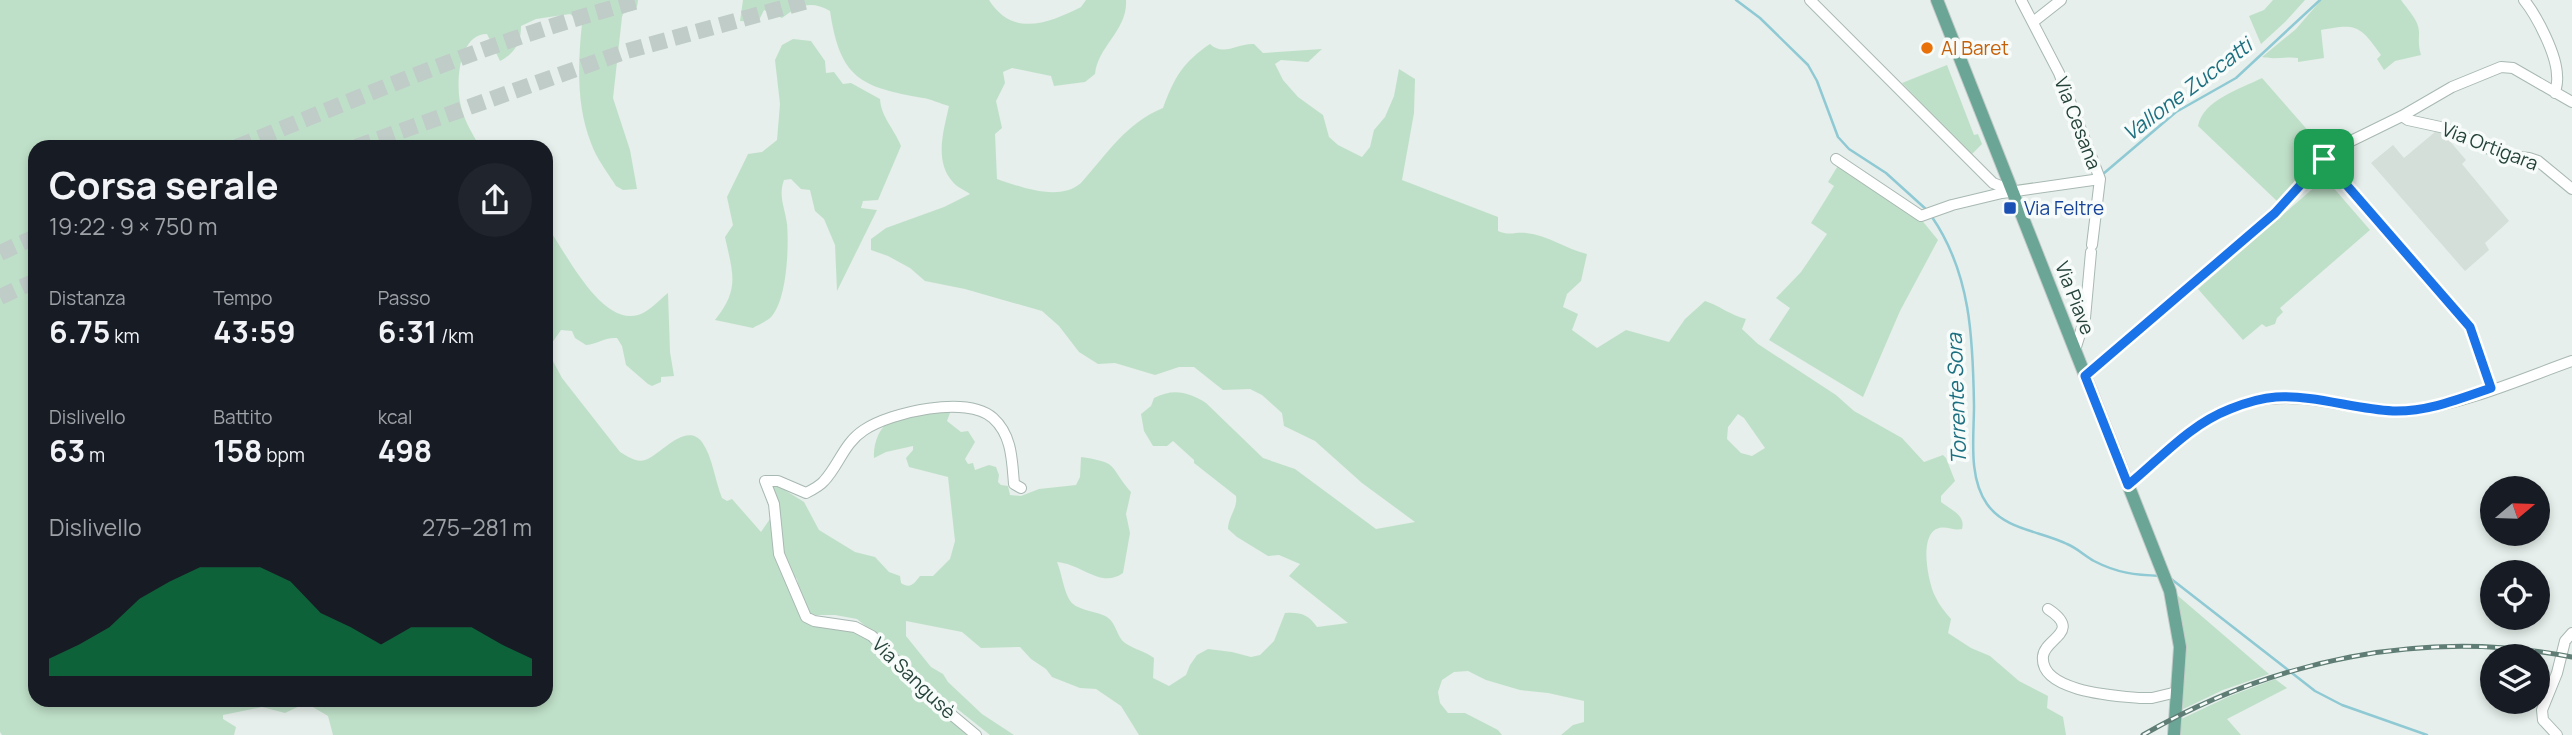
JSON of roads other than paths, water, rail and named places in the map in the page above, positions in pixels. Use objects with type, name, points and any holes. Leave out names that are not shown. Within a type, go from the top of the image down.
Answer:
[{"type":"main road","name":"Via Piave","points":[[1937,0],[2170,591],[2180,647],[2174,735]]},
{"type":"street","points":[[1810,0],[1993,183],[2013,191]]},
{"type":"street","name":"Via Cesana","points":[[1836,159],[1919,215],[2013,191],[2100,179],[2071,102],[2021,0]]},
{"type":"street","points":[[2033,22],[2061,0]]},
{"type":"street","points":[[2524,0],[2535,14],[2558,75],[2555,93]]},
{"type":"street","points":[[2085,376],[2275,213],[2324,159],[2349,142],[2452,87],[2501,67],[2513,68],[2572,102]]},
{"type":"street","name":"Via Ortigara","points":[[2402,116],[2408,120],[2445,128],[2502,155],[2538,161],[2572,189]]},
{"type":"street","points":[[2324,159],[2470,327],[2491,388]]},
{"type":"street","points":[[2075,350],[2085,318],[2100,179]]},
{"type":"street","points":[[2128,485],[2196,427],[2228,410],[2258,400],[2277,397],[2372,409],[2412,410],[2454,401],[2572,361]]},
{"type":"street","name":"Via Sangusè","points":[[976,735],[934,699],[872,636],[855,627],[814,621],[806,617],[779,554],[774,504],[765,481],[778,481],[806,493],[824,482],[847,445],[863,430],[893,417],[925,408],[968,407],[992,416],[997,423],[1010,443],[1014,484],[1021,488]]},
{"type":"street","points":[[2048,609],[2058,615],[2063,624],[2062,631],[2045,650],[2044,666],[2065,686],[2140,698],[2177,692]]},
{"type":"street","points":[[2557,735],[2543,720],[2542,710],[2557,673],[2565,641],[2572,633]]},
{"type":"waterway","name":"Torrente Sora","points":[[1736,0],[1760,18],[1808,65],[1817,81],[1838,137],[1849,149],[1886,173],[1928,211]]},
{"type":"waterway","name":"Vallone Zuccatti","points":[[2103,174],[2176,112],[2236,78],[2320,0]]},
{"type":"waterway","name":"Torrente Sora","points":[[1932,217],[1955,261],[1967,308],[1971,332],[1975,469],[1977,482],[1987,504],[2013,525],[2067,544],[2102,565],[2126,573],[2161,576]]},
{"type":"waterway","name":"Torrente Sora","points":[[2170,578],[2315,691],[2342,705],[2427,735]]},
{"type":"tunnel","points":[[254,140],[488,48],[590,14],[642,0]]},
{"type":"tunnel","points":[[376,140],[627,51],[811,0]]},
{"type":"tunnel","points":[[0,253],[28,240]]},
{"type":"tunnel","points":[[0,297],[28,284]]},
{"type":"railway","points":[[2143,735],[2244,687],[2350,657],[2405,649],[2460,646],[2516,649],[2572,657]]},
{"type":"place","name":"Al Baret","points":[[1927,48]]},
{"type":"place","name":"Via Feltre","points":[[2010,208]]}]
